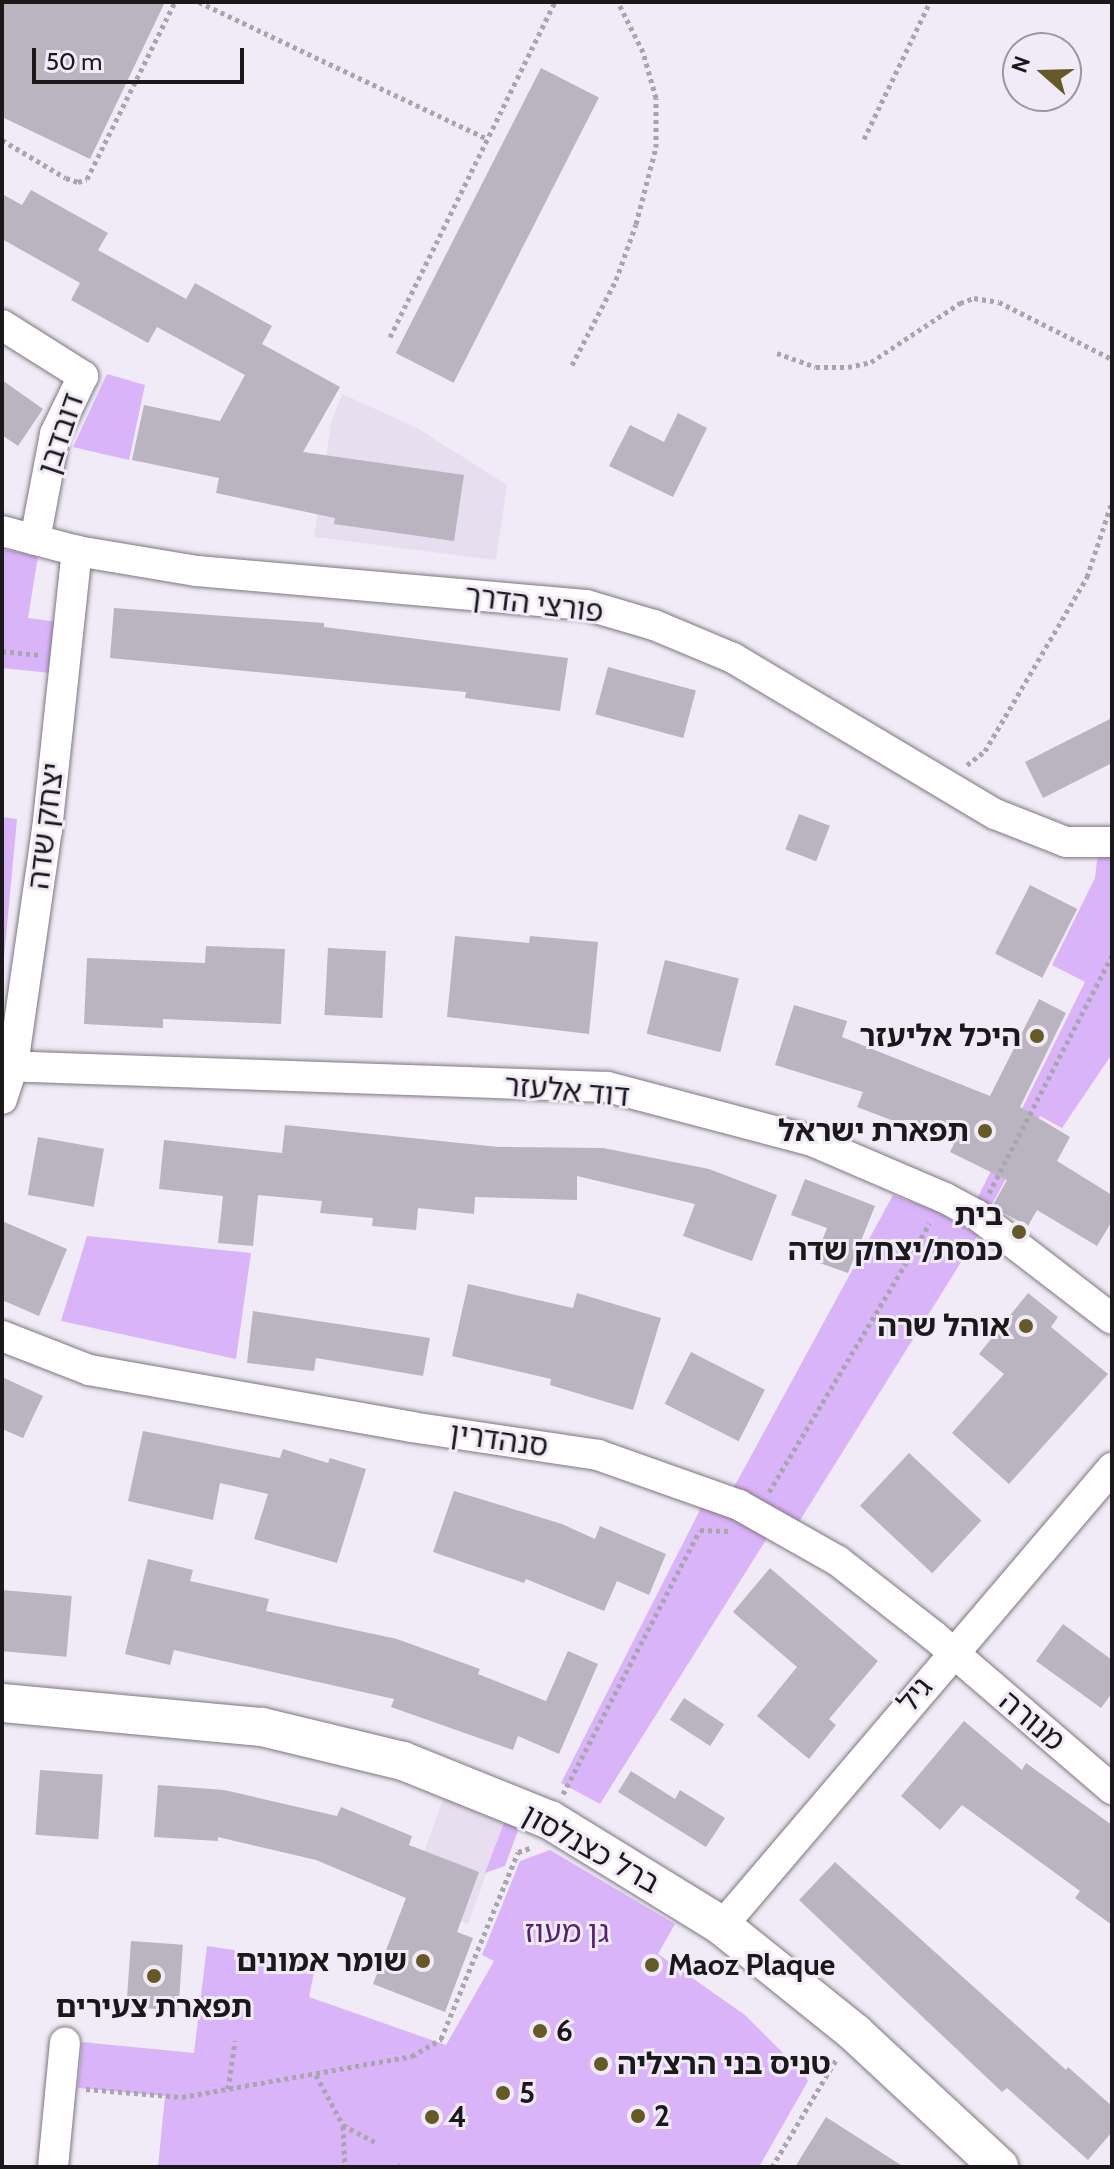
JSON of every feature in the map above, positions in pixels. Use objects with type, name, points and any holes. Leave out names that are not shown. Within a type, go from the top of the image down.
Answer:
[{"type":"street","name":"דובדבן","points":[[2,325],[83,376],[55,434],[35,540]]},
{"type":"street","name":"פורצי הדרך","points":[[2,531],[77,551],[197,571],[586,605],[654,625],[733,658],[995,814],[1066,842],[1112,842]]},
{"type":"street","name":"יצחק שדה","points":[[2,1099],[47,830],[77,551]]},
{"type":"street","name":"דוד אלעזר","points":[[7,1066],[608,1087],[812,1141],[977,1215],[1112,1319]]},
{"type":"street","name":"סנהדרין","points":[[2,1336],[89,1370],[411,1427],[598,1455],[739,1505],[838,1561],[951,1652]]},
{"type":"street","name":"גיל","points":[[722,1926],[951,1652],[1112,1468]]},
{"type":"street","name":"מנורה","points":[[951,1652],[1112,1789]]},
{"type":"street","name":"ברל כצנלסון","points":[[2,1703],[262,1727],[403,1761],[550,1820],[722,1926],[855,2033],[999,2167]]},
{"type":"street","points":[[53,2167],[65,2043]]},
{"type":"path","points":[[2,140],[66,178],[78,182],[87,179],[175,2]]},
{"type":"path","points":[[199,2],[488,139]]},
{"type":"path","points":[[390,337],[555,2]]},
{"type":"path","points":[[572,365],[616,280],[636,224],[656,147],[656,98],[643,52],[618,2]]},
{"type":"path","points":[[864,139],[930,2]]},
{"type":"path","points":[[777,353],[816,367],[848,367],[871,362],[960,303],[974,298],[999,302],[1112,359]]},
{"type":"path","points":[[944,782],[985,751],[1087,577],[1112,502]]},
{"type":"path","points":[[2,651],[64,657]]},
{"type":"path","points":[[977,1215],[1112,956]]},
{"type":"path","points":[[61,2086],[182,2097],[412,2056],[441,2039],[518,1852],[539,1845],[550,1820]]},
{"type":"path","points":[[187,2003],[224,2007]]},
{"type":"path","points":[[228,2089],[235,2041]]},
{"type":"path","points":[[316,2075],[343,2125],[345,2167]]},
{"type":"path","points":[[772,2167],[821,2081]]},
{"type":"path","points":[[343,2125],[375,2142]]},
{"type":"shaded area","points":[[342,394],[417,428],[507,485],[496,560],[314,537],[331,423]]},
{"type":"shaded area","points":[[444,1797],[506,1820],[468,1924],[406,1901]]},
{"type":"green space","points":[[107,374],[145,385],[129,460],[73,447]]},
{"type":"green space","points":[[2,549],[38,556],[28,618],[57,622],[51,673],[2,668]]},
{"type":"green space","points":[[2,817],[17,819],[2,979]]},
{"type":"green space","points":[[1099,844],[1112,844],[1112,1054],[1062,1128],[1040,1116],[990,1208],[976,1201],[1085,982],[1052,965],[1095,878]]},
{"type":"green space","points":[[893,1195],[936,1211],[978,1235],[792,1533],[776,1524],[600,1804],[561,1783],[704,1502],[721,1507],[739,1478]]},
{"type":"green space","points":[[87,1236],[251,1253],[236,1359],[61,1321]]},
{"type":"green space","points":[[504,1823],[519,1828],[505,1866],[485,1873]]},
{"type":"green space","name":"גן מעוז","points":[[550,1850],[675,1924],[658,1954],[745,2015],[805,2075],[808,2081],[759,2167],[401,2167],[402,2164],[396,2167],[158,2167],[165,2096],[78,2088],[82,2042],[194,2053],[207,1946],[316,1962],[309,1997],[446,2045],[494,1961],[482,1955],[520,1861]]},
{"type":"building","points":[[2,2],[165,2],[90,159],[2,117]]},
{"type":"building","points":[[541,68],[599,98],[454,383],[396,353]]},
{"type":"building","points":[[31,190],[108,233],[98,250],[186,299],[195,283],[272,326],[262,344],[340,387],[303,452],[464,475],[454,541],[334,524],[335,518],[216,493],[219,478],[132,460],[144,405],[220,421],[245,375],[157,327],[148,343],[71,300],[80,283],[2,239],[2,194],[22,205]]},
{"type":"building","points":[[2,380],[43,409],[18,446],[2,435]]},
{"type":"building","points":[[678,413],[707,428],[673,497],[609,466],[630,425],[664,442]]},
{"type":"building","points":[[114,608],[324,623],[324,627],[568,658],[560,711],[465,698],[466,692],[110,658]]},
{"type":"building","points":[[608,667],[696,691],[683,738],[595,714]]},
{"type":"building","points":[[1112,718],[1112,763],[1043,798],[1025,762]]},
{"type":"building","points":[[799,814],[830,826],[816,861],[785,849]]},
{"type":"building","points":[[1030,885],[1077,909],[1042,978],[995,954]]},
{"type":"building","points":[[455,936],[529,943],[530,936],[598,942],[589,1034],[447,1017]]},
{"type":"building","points":[[206,946],[285,949],[281,1024],[163,1019],[163,1028],[84,1024],[87,958],[205,963]]},
{"type":"building","points":[[328,948],[386,951],[382,1018],[324,1015]]},
{"type":"building","points":[[665,960],[739,978],[720,1052],[647,1034]]},
{"type":"building","points":[[1039,999],[1066,1013],[1020,1107],[1070,1137],[1057,1161],[1112,1195],[1112,1221],[1097,1246],[1037,1210],[1028,1226],[1002,1212],[993,1205],[1007,1180],[950,1152],[954,1144],[857,1107],[863,1092],[775,1065],[794,1005],[847,1021],[842,1037],[990,1096]]},
{"type":"building","points":[[285,1125],[499,1147],[603,1148],[709,1169],[777,1195],[752,1261],[683,1236],[695,1204],[577,1176],[577,1200],[475,1197],[474,1214],[418,1208],[416,1230],[372,1226],[373,1218],[320,1213],[322,1201],[258,1195],[253,1246],[218,1243],[223,1196],[159,1189],[164,1140],[282,1153]]},
{"type":"building","points":[[38,1137],[104,1149],[94,1207],[28,1195]]},
{"type":"building","points":[[805,1179],[875,1206],[848,1273],[814,1261],[827,1228],[791,1215]]},
{"type":"building","points":[[2,1221],[67,1249],[39,1316],[2,1300]]},
{"type":"building","points":[[468,1284],[573,1308],[577,1293],[661,1318],[633,1410],[550,1385],[551,1379],[452,1356]]},
{"type":"building","points":[[1028,1293],[1058,1317],[1051,1327],[1108,1374],[1009,1484],[952,1433],[1004,1374],[979,1354]]},
{"type":"building","points":[[253,1311],[430,1338],[423,1376],[316,1358],[314,1371],[247,1363]]},
{"type":"building","points":[[691,1352],[765,1390],[739,1441],[665,1404]]},
{"type":"building","points":[[2,1377],[43,1396],[23,1438],[2,1429]]},
{"type":"building","points":[[143,1431],[280,1458],[283,1449],[328,1463],[330,1458],[366,1469],[337,1563],[254,1539],[268,1494],[220,1483],[213,1520],[128,1501]]},
{"type":"building","points":[[909,1453],[981,1521],[932,1573],[860,1506]]},
{"type":"building","points":[[454,1491],[562,1524],[595,1539],[600,1526],[666,1554],[649,1595],[617,1581],[604,1611],[526,1579],[524,1583],[433,1552]]},
{"type":"building","points":[[148,1559],[193,1570],[190,1581],[269,1599],[266,1611],[397,1639],[480,1669],[478,1674],[546,1701],[568,1651],[598,1664],[559,1754],[518,1736],[513,1750],[391,1707],[394,1699],[174,1650],[170,1665],[125,1654]]},
{"type":"building","points":[[770,1568],[878,1661],[829,1719],[836,1725],[809,1759],[757,1716],[797,1667],[733,1612]]},
{"type":"building","points":[[2,1590],[72,1596],[66,1657],[2,1651]]},
{"type":"building","points":[[1063,1624],[1112,1660],[1112,1693],[1101,1708],[1036,1661]]},
{"type":"building","points":[[684,1698],[724,1724],[710,1746],[670,1720]]},
{"type":"building","points":[[964,1721],[1022,1770],[1026,1763],[1112,1825],[1112,1925],[1075,1898],[1080,1891],[962,1805],[940,1830],[901,1796]]},
{"type":"building","points":[[40,1770],[103,1774],[98,1839],[35,1835]]},
{"type":"building","points":[[631,1771],[675,1799],[680,1790],[725,1818],[706,1847],[618,1792]]},
{"type":"building","points":[[158,1785],[224,1790],[337,1816],[341,1807],[412,1836],[409,1845],[479,1872],[457,1932],[473,1938],[445,2012],[373,1984],[406,1898],[316,1860],[218,1837],[218,1841],[154,1837]]},
{"type":"building","points":[[835,1862],[1066,2070],[1068,2067],[1112,2106],[1112,2132],[1088,2160],[1007,2088],[1002,2092],[799,1900]]},
{"type":"building","name":"תפארת צעירים","points":[[131,1941],[183,1945],[178,2010],[126,2007]]},
{"type":"building","points":[[826,2117],[904,2167],[795,2167]]},
{"type":"place","name":"היכל אליעזר","points":[[1037,1036]]},
{"type":"place","name":"תפארת ישראל","points":[[985,1131]]},
{"type":"place","name":"בית כנסת/יצחק שדה","points":[[1019,1232]]},
{"type":"place","name":"אוהל שרה","points":[[1026,1326]]},
{"type":"place","name":"שומר אמונים","points":[[423,1961]]},
{"type":"place","name":"Maoz Plaque","points":[[652,1965]]},
{"type":"place","name":"תפארת צעירים","points":[[154,1976]]},
{"type":"place","name":"6","points":[[540,2031]]},
{"type":"place","name":"טניס בני הרצליה","points":[[601,2064]]},
{"type":"place","name":"5","points":[[503,2093]]},
{"type":"place","name":"2","points":[[638,2116]]},
{"type":"place","name":"4","points":[[432,2117]]}]
